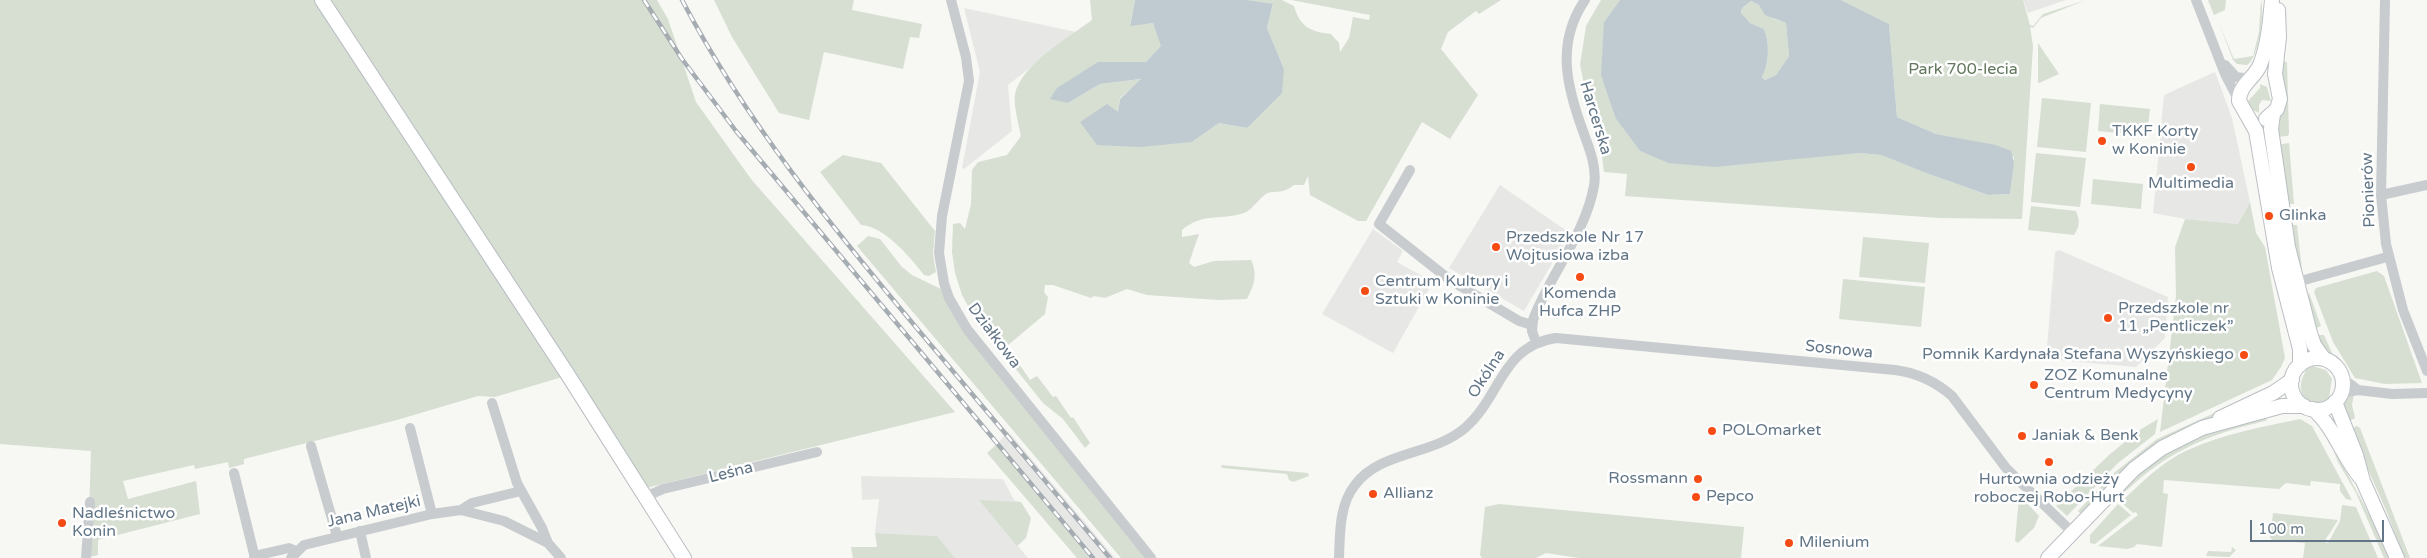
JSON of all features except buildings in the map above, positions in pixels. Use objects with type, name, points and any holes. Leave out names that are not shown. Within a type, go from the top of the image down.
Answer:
[{"type":"main road","points":[[322,0],[568,375],[684,558]]},
{"type":"main road","points":[[2048,558],[2134,468],[2162,448],[2272,393],[2292,380],[2300,365],[2300,349],[2280,270],[2269,216],[2256,131],[2239,101],[2241,91],[2257,71],[2264,52],[2272,0]]},
{"type":"main road","points":[[2277,0],[2279,37],[2275,74],[2279,105],[2273,114],[2270,129],[2277,183],[2296,282],[2312,339],[2319,354],[2335,365],[2342,378],[2338,397],[2363,481],[2397,558]]},
{"type":"main road","points":[[2251,79],[2266,80],[2278,89]]},
{"type":"main road","points":[[2246,114],[2260,120],[2273,114]]},
{"type":"main road","points":[[2300,365],[2310,359],[2324,359]]},
{"type":"main road","points":[[2292,380],[2294,395],[2327,422],[2348,462],[2363,481]]},
{"type":"main road","points":[[2202,428],[2282,406],[2324,409],[2338,397]]},
{"type":"street","name":"Działkowa","points":[[951,0],[969,74],[940,235],[941,267],[950,298],[967,329],[1151,558]]},
{"type":"street","name":"Harcerska","points":[[1532,325],[1535,315],[1584,217],[1594,186],[1593,159],[1569,91],[1566,64],[1572,26],[1585,0]]},
{"type":"street","points":[[2196,0],[2225,74],[2239,101]]},
{"type":"street","name":"Pionierów","points":[[2384,0],[2382,195],[2387,257],[2403,310],[2427,372]]},
{"type":"street","points":[[2220,58],[2234,75],[2251,79]]},
{"type":"street","points":[[1410,170],[1379,224],[1450,280],[1522,323],[1532,325],[1536,342]]},
{"type":"street","points":[[2382,195],[2427,185]]},
{"type":"street","points":[[2296,282],[2387,257]]},
{"type":"street","name":"Sosnowa","points":[[1536,342],[1556,338],[1570,338],[1895,370],[1918,375],[1942,387],[1952,396],[2006,468],[2073,532]]},
{"type":"street","name":"Okólna","points":[[1339,558],[1345,503],[1356,483],[1366,472],[1377,466],[1443,444],[1464,428],[1481,411],[1512,360],[1536,342]]},
{"type":"street","points":[[2342,378],[2358,390]]},
{"type":"street","points":[[2338,397],[2358,390],[2392,394],[2427,394]]},
{"type":"street","points":[[492,403],[521,491]]},
{"type":"street","points":[[410,428],[432,514]]},
{"type":"street","points":[[311,446],[337,536]]},
{"type":"street","name":"Leśna","points":[[645,497],[663,489],[817,452]]},
{"type":"street","points":[[234,473],[254,557]]},
{"type":"street","name":"Jana Matejki","points":[[461,510],[472,503],[521,491],[542,528],[548,543],[561,558]]},
{"type":"street","points":[[86,558],[90,502]]},
{"type":"street","name":"Jana Matejki","points":[[254,557],[289,548],[293,554],[304,545],[337,536],[432,514],[461,510],[504,521],[548,543]]},
{"type":"street","points":[[360,531],[366,558]]},
{"type":"shaded area","points":[[1135,0],[1248,0],[1273,4],[1267,28],[1284,69],[1282,93],[1247,128],[1219,123],[1192,142],[1140,147],[1097,145],[1080,122],[1107,104],[1118,112],[1120,99],[1141,79],[1100,84],[1068,103],[1050,99],[1057,88],[1098,62],[1146,62],[1161,46],[1153,23],[1130,26]]},
{"type":"shaded area","points":[[1620,0],[1841,0],[1889,24],[1897,117],[1936,134],[1996,145],[2011,151],[2014,162],[2010,194],[1988,195],[1881,155],[1859,153],[1715,167],[1668,163],[1640,151],[1616,119],[1601,75],[1604,22]],"holes":[[[1751,1],[1759,5],[1765,15],[1786,23],[1789,56],[1776,75],[1765,80],[1762,77],[1766,66],[1768,47],[1764,29],[1750,23],[1741,13],[1742,8]]]},
{"type":"shaded area","points":[[2023,0],[2066,0],[2028,13]]},
{"type":"shaded area","points":[[964,8],[1076,32],[1008,85],[1012,131],[964,169],[962,168],[980,72]]},
{"type":"shaded area","points":[[2215,72],[2232,118],[2250,202],[2238,224],[2185,219],[2153,213],[2164,95]]},
{"type":"shaded area","points":[[1500,185],[1570,233],[1524,311],[1449,268]]},
{"type":"shaded area","points":[[1373,229],[1403,251],[1397,262],[1433,282],[1393,353],[1322,314]]},
{"type":"shaded area","name":"Przedszkole nr 11 „Pentliczek”","points":[[2059,250],[2168,297],[2165,338],[2136,367],[2046,359],[2055,252]]},
{"type":"shaded area","points":[[1008,431],[1115,558],[1090,558],[996,445]]},
{"type":"shaded area","points":[[861,476],[1003,479],[1014,500],[1021,502],[980,501],[1028,558],[955,558],[936,536],[875,533],[879,499],[862,500]]},
{"type":"green space","points":[[0,0],[657,0],[668,19],[696,102],[751,179],[955,412],[646,488],[578,377],[559,378],[495,397],[478,396],[397,420],[244,459],[244,464],[229,468],[228,462],[195,469],[194,465],[123,481],[128,499],[196,481],[200,514],[98,540],[98,555],[90,557],[88,547],[91,451],[0,444]]},
{"type":"green space","points":[[714,0],[854,0],[852,10],[922,24],[919,38],[910,37],[903,69],[824,52],[809,120],[779,113],[732,37]]},
{"type":"green space","points":[[1090,0],[1135,0],[1130,25],[1153,23],[1162,46],[1146,62],[1098,62],[1068,103],[1100,84],[1142,79],[1120,98],[1118,112],[1080,122],[1192,142],[1219,123],[1247,128],[1284,69],[1267,28],[1273,5],[1248,0],[1282,0],[1294,6],[1303,24],[1312,30],[1331,34],[1339,43],[1340,52],[1349,38],[1353,17],[1369,20],[1370,15],[1291,0],[1501,0],[1479,14],[1476,11],[1448,32],[1441,49],[1478,95],[1450,139],[1422,122],[1366,221],[1358,221],[1310,195],[1308,176],[1304,185],[1294,185],[1282,191],[1266,194],[1245,213],[1203,219],[1182,230],[1182,237],[1199,234],[1189,263],[1194,267],[1214,261],[1251,260],[1255,275],[1252,289],[1247,299],[1218,300],[1147,295],[1127,289],[1105,298],[1094,296],[1091,298],[1053,285],[1045,285],[1044,292],[1048,297],[1045,314],[1007,346],[1030,380],[1037,376],[1053,397],[1056,396],[1071,418],[1073,417],[1090,443],[1085,448],[1063,419],[1043,403],[974,317],[962,295],[955,273],[952,252],[953,224],[960,223],[965,229],[971,204],[972,170],[978,162],[1007,155],[1021,136],[1016,115],[1015,98],[1019,83],[1026,73],[1047,52],[1092,20]]},
{"type":"green space","name":"Park 700-lecia","points":[[1601,0],[1620,0],[1604,22],[1616,119],[1640,151],[1668,163],[1859,153],[1881,155],[1988,195],[2010,194],[2014,157],[1988,144],[1936,134],[1897,117],[1889,24],[1841,0],[2023,0],[2030,25],[2033,26],[2043,14],[2086,0],[2041,18],[2033,28],[2030,27],[2033,46],[2022,219],[1940,218],[1625,196],[1627,174],[1604,172],[1600,141],[1591,118],[1580,65],[1586,26]]},
{"type":"green space","points":[[2208,0],[2226,0],[2225,10],[2214,15]]},
{"type":"green space","points":[[2261,0],[2260,34],[2255,54],[2247,65],[2237,64],[2233,60],[2219,23],[2234,59],[2253,56],[2259,32]]},
{"type":"green space","points":[[1751,1],[1759,5],[1774,19],[1786,23],[1789,56],[1776,75],[1765,80],[1762,77],[1766,66],[1768,47],[1764,29],[1750,23],[1741,14],[1742,8]]},
{"type":"green space","points":[[2038,43],[2059,74],[2039,83],[2038,82]]},
{"type":"green space","points":[[2281,61],[2287,62],[2289,133],[2288,136],[2276,137]]},
{"type":"green space","points":[[2260,84],[2267,87],[2271,101],[2262,100],[2259,105],[2259,113],[2251,109],[2248,101],[2260,88]]},
{"type":"green space","points":[[2042,98],[2091,103],[2086,152],[2037,147]]},
{"type":"green space","points":[[2100,104],[2150,109],[2147,136],[2098,131]]},
{"type":"green space","points":[[2289,143],[2294,204],[2289,204],[2284,189],[2277,145]]},
{"type":"green space","points":[[2036,153],[2086,158],[2080,207],[2031,202]]},
{"type":"green space","points":[[843,155],[881,163],[935,231],[933,254],[936,272],[929,276],[924,275],[896,244],[879,231],[861,225],[820,172]]},
{"type":"green space","points":[[2093,179],[2143,184],[2141,209],[2091,204]]},
{"type":"green space","points":[[2250,202],[2256,233],[2265,247],[2285,358],[2272,380],[2160,432],[2176,296],[2175,247],[2185,219],[2238,224]]},
{"type":"green space","points":[[2031,206],[2076,211],[2079,223],[2074,235],[2028,230]]},
{"type":"green space","points":[[2293,225],[2297,225],[2302,270],[2295,254]]},
{"type":"green space","points":[[868,236],[880,239],[902,267],[912,275],[941,289],[959,325],[1145,558],[1121,558],[857,246]]},
{"type":"green space","points":[[1863,237],[1929,243],[1925,283],[1859,277]]},
{"type":"green space","points":[[2377,271],[2384,276],[2422,383],[2385,384],[2355,378],[2333,342],[2314,292],[2316,288]]},
{"type":"green space","points":[[1843,279],[1925,287],[1921,327],[1839,319]]},
{"type":"green space","points":[[2309,293],[2321,326],[2314,329],[2307,301]]},
{"type":"green space","points":[[2316,335],[2324,335],[2333,355],[2347,376],[2345,376]]},
{"type":"green space","points":[[2312,366],[2326,370],[2332,379],[2329,398],[2324,401],[2309,401],[2302,394],[2302,379],[2308,367]]},
{"type":"green space","points":[[2354,394],[2352,405],[2355,418],[2347,422],[2342,398]]},
{"type":"green space","points":[[2241,401],[2211,418],[2164,439],[2125,469],[2081,514],[2078,511],[2115,472],[2157,439]]},
{"type":"green space","points":[[2266,415],[2267,420],[2265,421],[2223,433],[2186,448],[2151,470],[2118,499],[2115,496],[2150,464],[2186,441]]},
{"type":"green space","points":[[2158,419],[2155,434],[2118,463],[2067,516],[2056,506],[2109,455],[2138,431]]},
{"type":"green space","points":[[2300,419],[2312,426],[2352,500],[2346,499],[2340,491],[2340,484],[2311,481],[2310,486],[2286,483],[2279,489],[2164,480],[2163,493],[2168,494],[2162,547],[2137,544],[2127,549],[2098,546],[2138,515],[2121,502],[2170,460],[2201,444]]},
{"type":"green space","points":[[2357,426],[2360,428],[2410,558],[2404,558],[2386,510],[2350,429]]},
{"type":"green space","points":[[2329,439],[2380,535],[2389,558],[2384,558],[2356,493],[2338,462]]},
{"type":"green space","points":[[996,445],[1090,558],[1077,558],[987,453]]},
{"type":"green space","points":[[1221,465],[1308,473],[1309,476],[1293,482],[1289,480],[1287,474],[1222,468]]},
{"type":"green space","points":[[2021,497],[2039,516],[2034,528],[2018,543],[2015,541],[2019,498]]},
{"type":"green space","points":[[979,500],[1021,502],[1031,518],[1026,538],[1017,546]]},
{"type":"green space","points":[[1499,504],[1744,527],[1741,558],[1579,558],[1546,553],[1536,558],[1482,558],[1480,555],[1485,507]]},
{"type":"green space","points":[[2118,504],[2131,515],[2095,544],[2090,543],[2090,535]]},
{"type":"green space","points":[[2342,505],[2356,507],[2378,558],[2303,558],[2305,543],[2272,540],[2270,537],[2273,513],[2338,520],[2324,542],[2328,543],[2340,521]]},
{"type":"green space","points":[[875,533],[937,536],[955,558],[853,558],[851,547],[877,547]]},
{"type":"green space","points":[[2232,547],[2236,550],[2229,557],[2206,556],[2208,551],[2231,552]]},
{"type":"railway","points":[[644,0],[682,59],[736,131],[1093,558]]},
{"type":"railway","points":[[682,0],[734,89],[762,131],[823,213],[887,293],[1110,558]]},
{"type":"place","name":"TKKF Korty w Koninie","points":[[2102,141]]},
{"type":"place","name":"Multimedia","points":[[2191,167]]},
{"type":"place","name":"Glinka","points":[[2269,216]]},
{"type":"place","name":"Przedszkole Nr 17 Wojtusiowa izba","points":[[1496,247]]},
{"type":"place","name":"Komenda Hufca ZHP","points":[[1580,277]]},
{"type":"place","name":"Centrum Kultury i Sztuki w Koninie","points":[[1365,291]]},
{"type":"place","name":"Przedszkole nr 11 „Pentliczek”","points":[[2108,318]]},
{"type":"place","name":"Pomnik Kardynała Stefana Wyszyńskiego","points":[[2244,355]]},
{"type":"place","name":"ZOZ Komunalne Centrum Medycyny","points":[[2034,385]]},
{"type":"place","name":"POLOmarket","points":[[1712,431]]},
{"type":"place","name":"Janiak & Benk","points":[[2022,436]]},
{"type":"place","name":"Hurtownia odzieży roboczej Robo-Hurt","points":[[2049,462]]},
{"type":"place","name":"Rossmann","points":[[1698,479]]},
{"type":"place","name":"Allianz","points":[[1373,494]]},
{"type":"place","name":"Pepco","points":[[1696,497]]},
{"type":"place","name":"Nadleśnictwo Konin","points":[[62,523]]},
{"type":"place","name":"Milenium","points":[[1789,543]]}]
